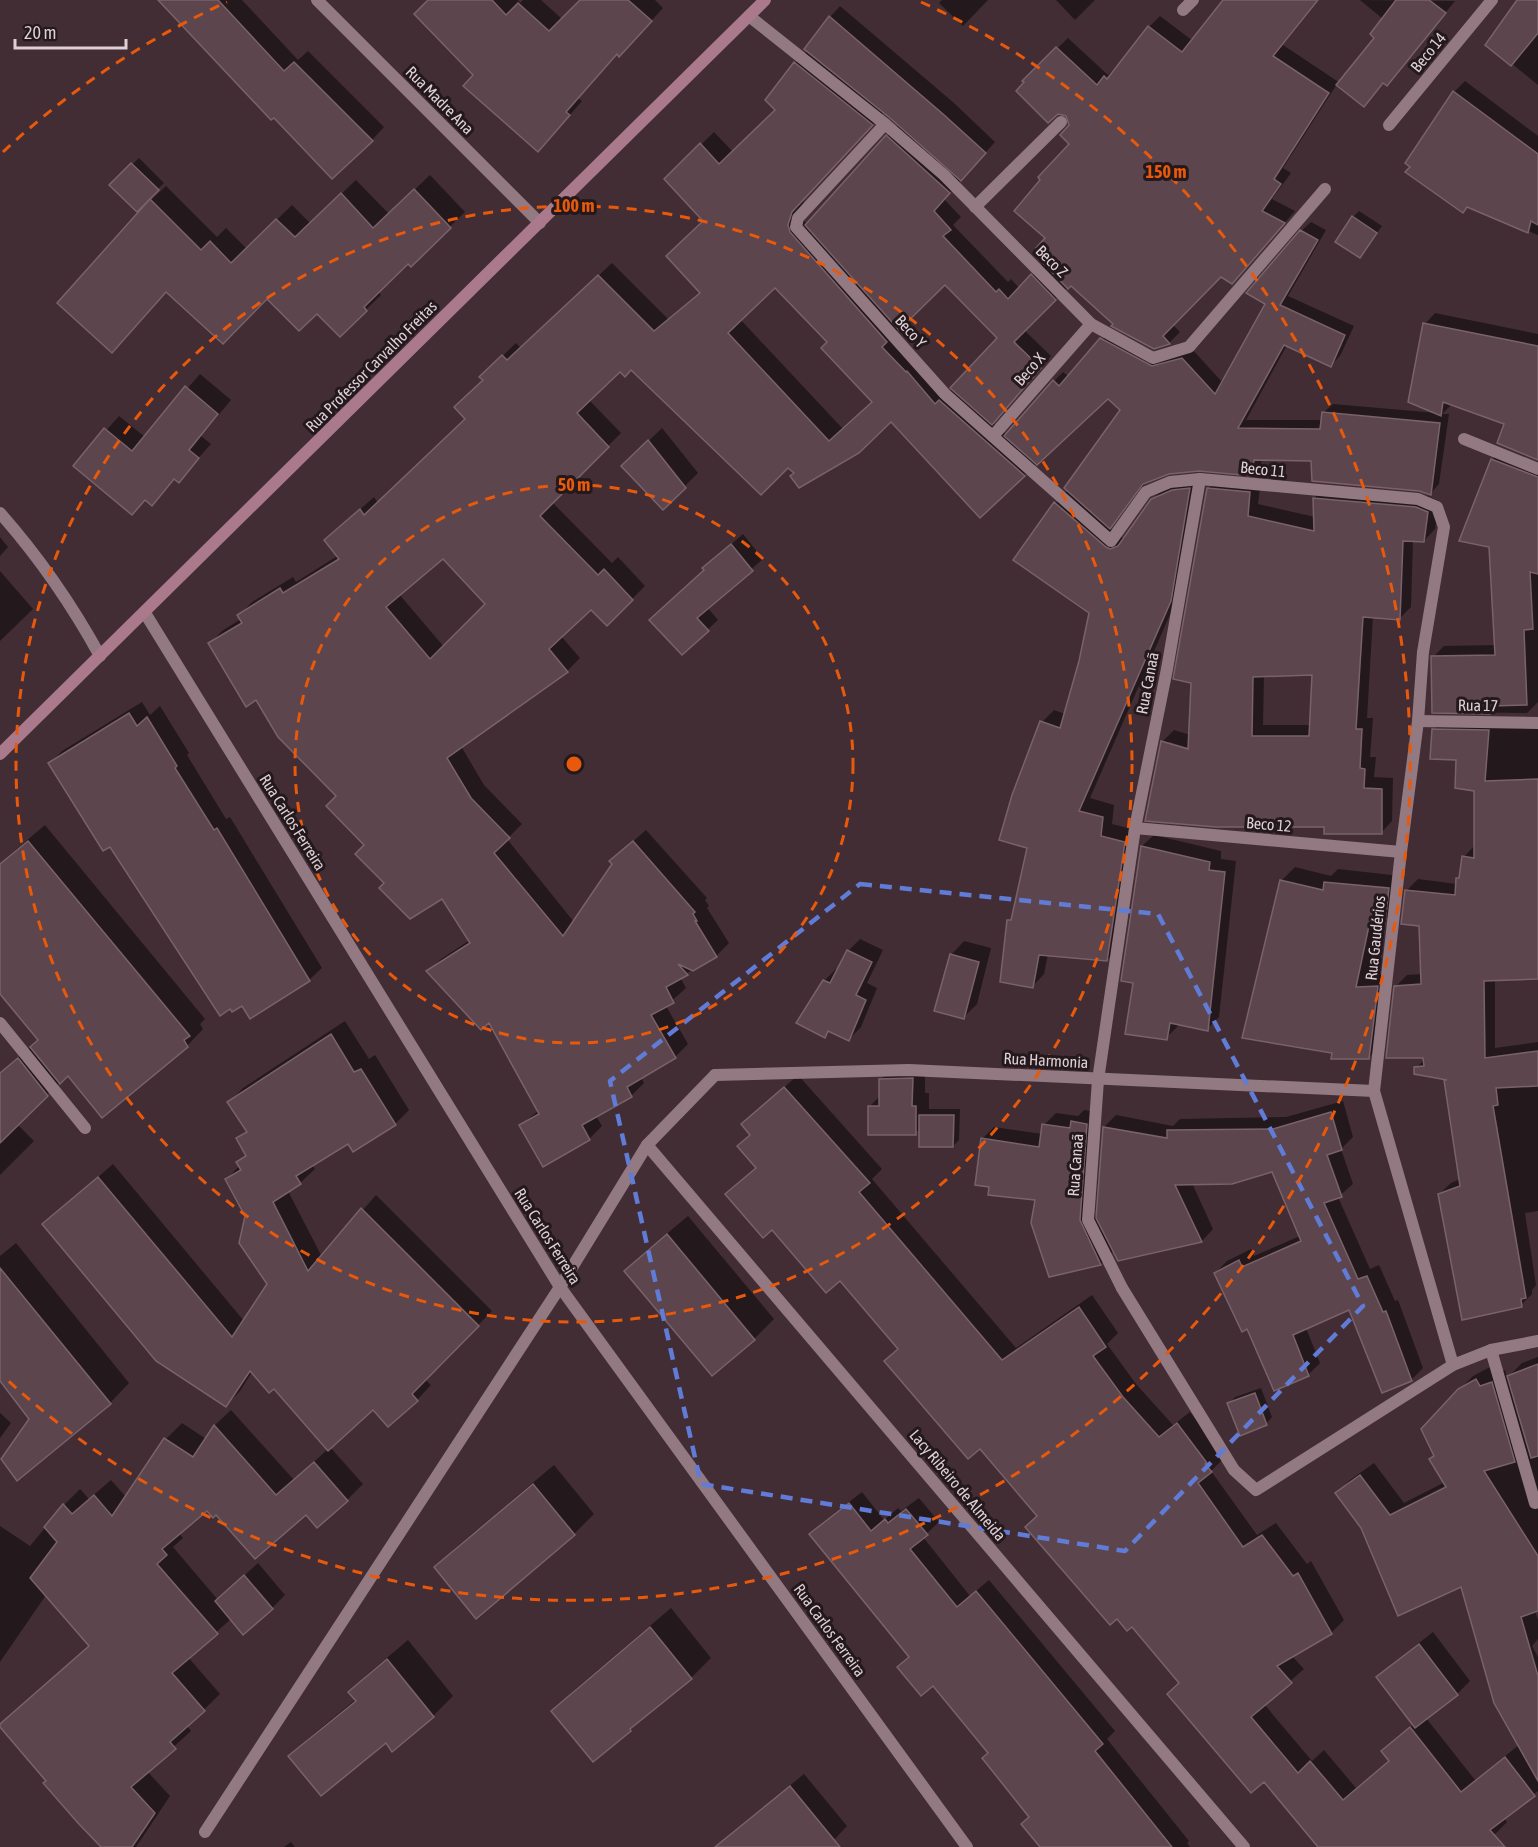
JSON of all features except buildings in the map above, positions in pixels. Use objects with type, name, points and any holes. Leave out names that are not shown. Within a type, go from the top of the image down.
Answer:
[{"type":"street","name":"Rua Madre Ana","points":[[317,0],[540,222]]},
{"type":"street","name":"Rua Professor Carvalho Freitas","points":[[0,754],[765,0]]},
{"type":"street","points":[[1183,10],[1193,0]]},
{"type":"street","name":"Beco 14","points":[[1389,125],[1492,0]]},
{"type":"street","name":"Beco Z","points":[[749,16],[885,124],[944,176],[1091,324],[1153,358],[1189,347],[1325,189]]},
{"type":"street","points":[[975,207],[1061,122]]},
{"type":"street","name":"Beco Y","points":[[885,124],[798,218],[796,227],[945,394],[1111,541]]},
{"type":"street","name":"Beco X","points":[[993,436],[1091,324]]},
{"type":"street","points":[[1464,439],[1538,469]]},
{"type":"street","name":"Beco 11","points":[[1111,541],[1146,492],[1170,482],[1200,479],[1418,499],[1437,507]]},
{"type":"street","name":"Rua Canaã","points":[[1200,479],[1167,669],[1135,828],[1098,1080],[1088,1220],[1122,1288],[1234,1470],[1256,1490],[1454,1365],[1491,1350],[1538,1341]]},
{"type":"street","name":"Rua Gaudérios","points":[[1437,507],[1444,527],[1423,652],[1418,721],[1374,1091],[1454,1365]]},
{"type":"street","points":[[0,513],[25,541],[83,625],[100,656]]},
{"type":"street","name":"Rua Carlos Ferreira","points":[[144,613],[560,1287],[967,1847]]},
{"type":"street","name":"Rua 17","points":[[1418,721],[1538,723]]},
{"type":"street","name":"Beco 12","points":[[1135,828],[1401,852]]},
{"type":"street","points":[[0,1023],[85,1128]]},
{"type":"street","name":"Rua Harmonia","points":[[647,1145],[715,1075],[909,1070],[1374,1091]]},
{"type":"street","points":[[205,1832],[560,1287],[647,1145]]},
{"type":"street","name":"Lacy Ribeiro de Almeida","points":[[647,1145],[1244,1847]]},
{"type":"street","points":[[1491,1350],[1535,1503]]},
{"type":"highlighted area","points":[[860,884],[1158,914],[1363,1306],[1125,1551],[701,1484],[610,1081]]}]
